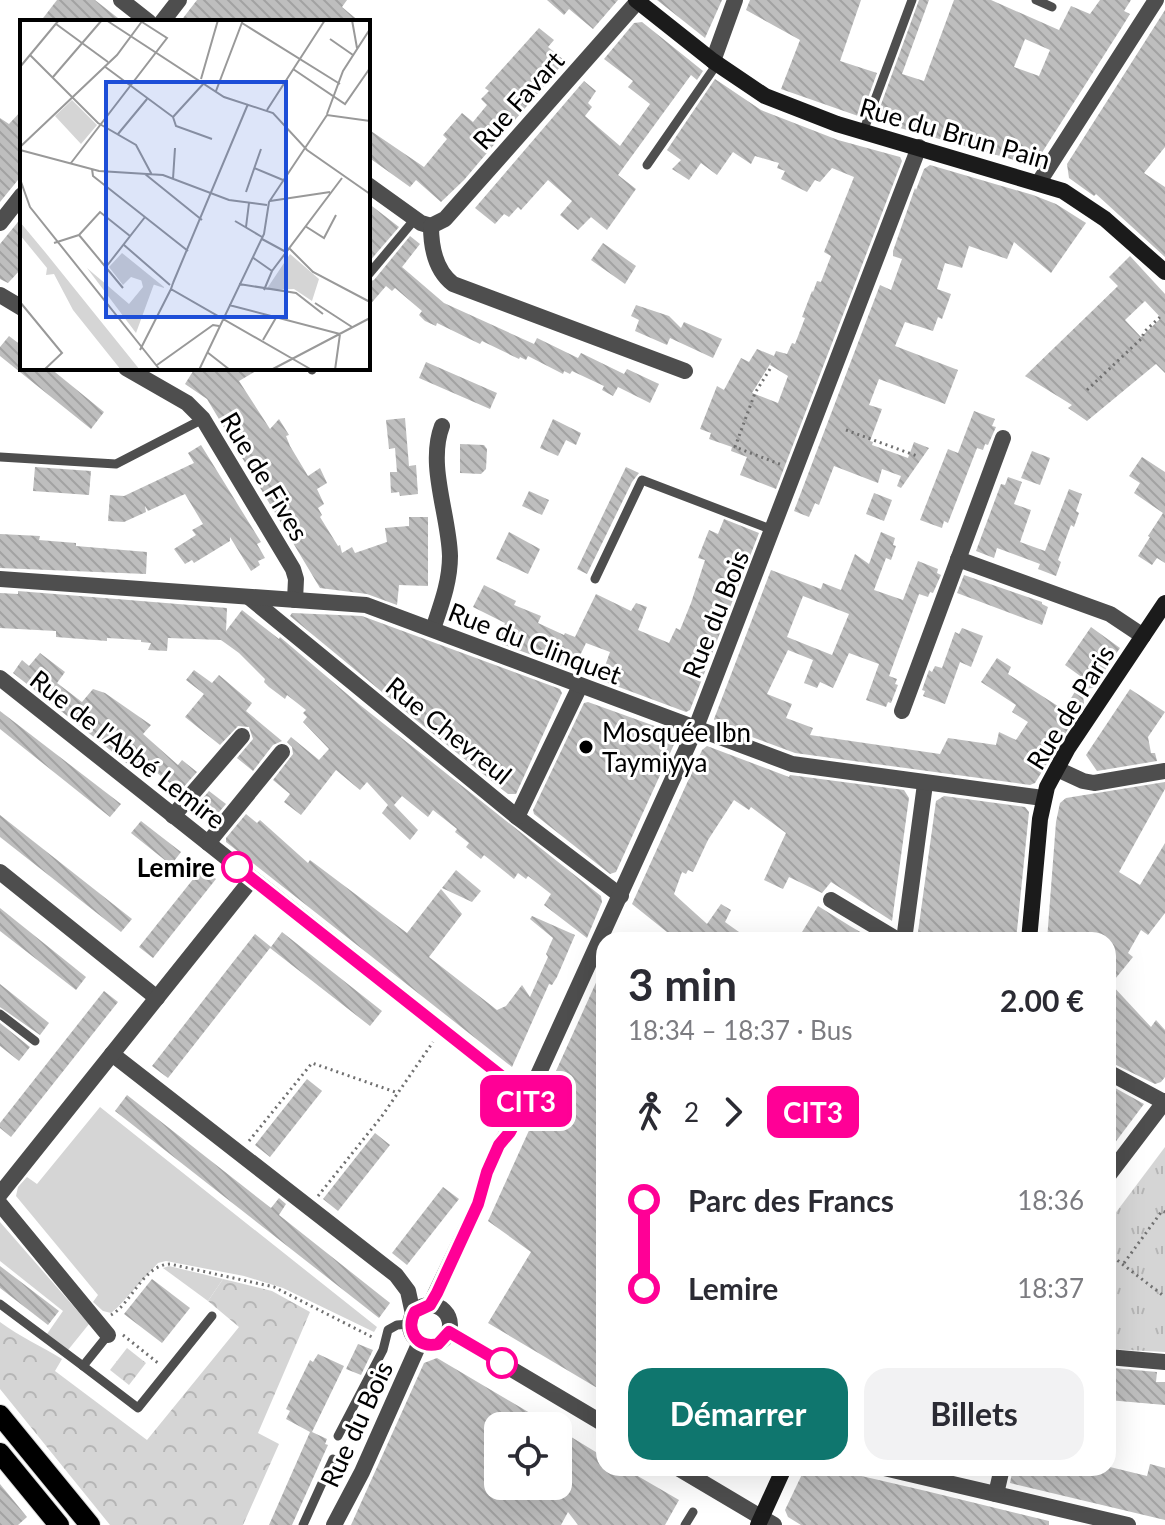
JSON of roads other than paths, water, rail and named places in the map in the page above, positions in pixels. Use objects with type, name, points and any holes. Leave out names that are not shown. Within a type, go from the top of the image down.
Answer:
[{"type":"main road","name":"Rue du Brun Pain","points":[[637,1],[715,63],[765,96],[863,132],[1039,182],[1079,200],[1165,272]]},
{"type":"main road","name":"Rue de Paris","points":[[1030,932],[1043,798],[1057,769],[1165,603]]},
{"type":"main road","points":[[0,1415],[90,1525]]},
{"type":"main road","points":[[0,1453],[59,1525]]},
{"type":"main road","points":[[764,1522],[781,1476]]},
{"type":"street","points":[[121,0],[146,20]]},
{"type":"street","points":[[164,20],[179,0]]},
{"type":"street","points":[[715,63],[735,0]]},
{"type":"street","points":[[1039,182],[1156,0]]},
{"type":"street","name":"Rue Favart","points":[[431,226],[445,219],[637,1]]},
{"type":"street","name":"Rue du Bois","points":[[604,932],[695,730],[919,147]]},
{"type":"street","points":[[370,186],[415,219],[431,226],[436,262],[453,284],[685,371]]},
{"type":"street","points":[[0,223],[20,198]]},
{"type":"street","points":[[0,295],[20,307]]},
{"type":"street","name":"Rue de Fives","points":[[129,370],[187,403],[203,419],[293,569],[295,600]]},
{"type":"street","points":[[433,629],[447,587],[450,566],[447,522],[435,451],[442,426]]},
{"type":"street","points":[[902,711],[1003,438]]},
{"type":"street","points":[[958,559],[1110,614],[1143,636]]},
{"type":"street","name":"Rue du Clinquet","points":[[0,579],[366,605],[792,764],[1043,798]]},
{"type":"street","name":"Rue Chevreul","points":[[250,598],[517,817],[621,896]]},
{"type":"street","name":"Rue de l'Abbé Lemire","points":[[0,678],[528,1097]]},
{"type":"street","points":[[517,817],[580,686]]},
{"type":"street","points":[[173,816],[242,736]]},
{"type":"street","points":[[208,843],[282,752]]},
{"type":"street","points":[[1057,769],[1094,783],[1165,771]]},
{"type":"street","points":[[902,932],[925,784]]},
{"type":"street","points":[[0,872],[157,998]]},
{"type":"street","points":[[0,1194],[252,879]]},
{"type":"street","points":[[831,900],[887,932]]},
{"type":"street","name":"Rue du Bois","points":[[430,1305],[478,1204],[499,1145],[510,1132],[528,1097],[596,950]]},
{"type":"street","points":[[112,1054],[396,1275],[408,1291],[413,1335],[420,1342],[438,1344],[449,1332],[451,1323],[440,1307],[420,1307],[412,1319]]},
{"type":"street","points":[[1116,1076],[1165,1102],[1116,1166]]},
{"type":"street","points":[[0,1204],[96,1320],[111,1331]]},
{"type":"street","points":[[449,1332],[596,1419]]},
{"type":"street","name":"Rue du Bois","points":[[334,1525],[362,1472],[420,1342]]},
{"type":"street","points":[[1116,1358],[1165,1362]]},
{"type":"street","points":[[691,1476],[764,1522]]},
{"type":"street","points":[[918,1476],[1102,1522],[1128,1525]]},
{"type":"street","points":[[996,1494],[1000,1476]]},
{"type":"lane","points":[[863,132],[912,0]]},
{"type":"lane","points":[[1036,0],[1052,7]]},
{"type":"lane","points":[[647,165],[715,63]]},
{"type":"lane","points":[[370,273],[415,219]]},
{"type":"lane","points":[[0,457],[116,464],[203,419]]},
{"type":"lane","points":[[595,579],[642,480],[773,530]]},
{"type":"lane","points":[[0,1014],[35,1041]]},
{"type":"lane","points":[[0,1304],[138,1408],[212,1316]]},
{"type":"lane","name":"Rue du Bois","points":[[338,1436],[388,1330],[412,1319]]},
{"type":"lane","points":[[83,1366],[111,1331]]},
{"type":"lane","name":"Rue du Bois","points":[[303,1525],[333,1459]]},
{"type":"lane","points":[[685,1525],[693,1512]]},
{"type":"place","name":"Mosquée Ibn Taymiyya","points":[[586,747]]},
{"type":"place","name":"Lemire","points":[[237,867]]}]
